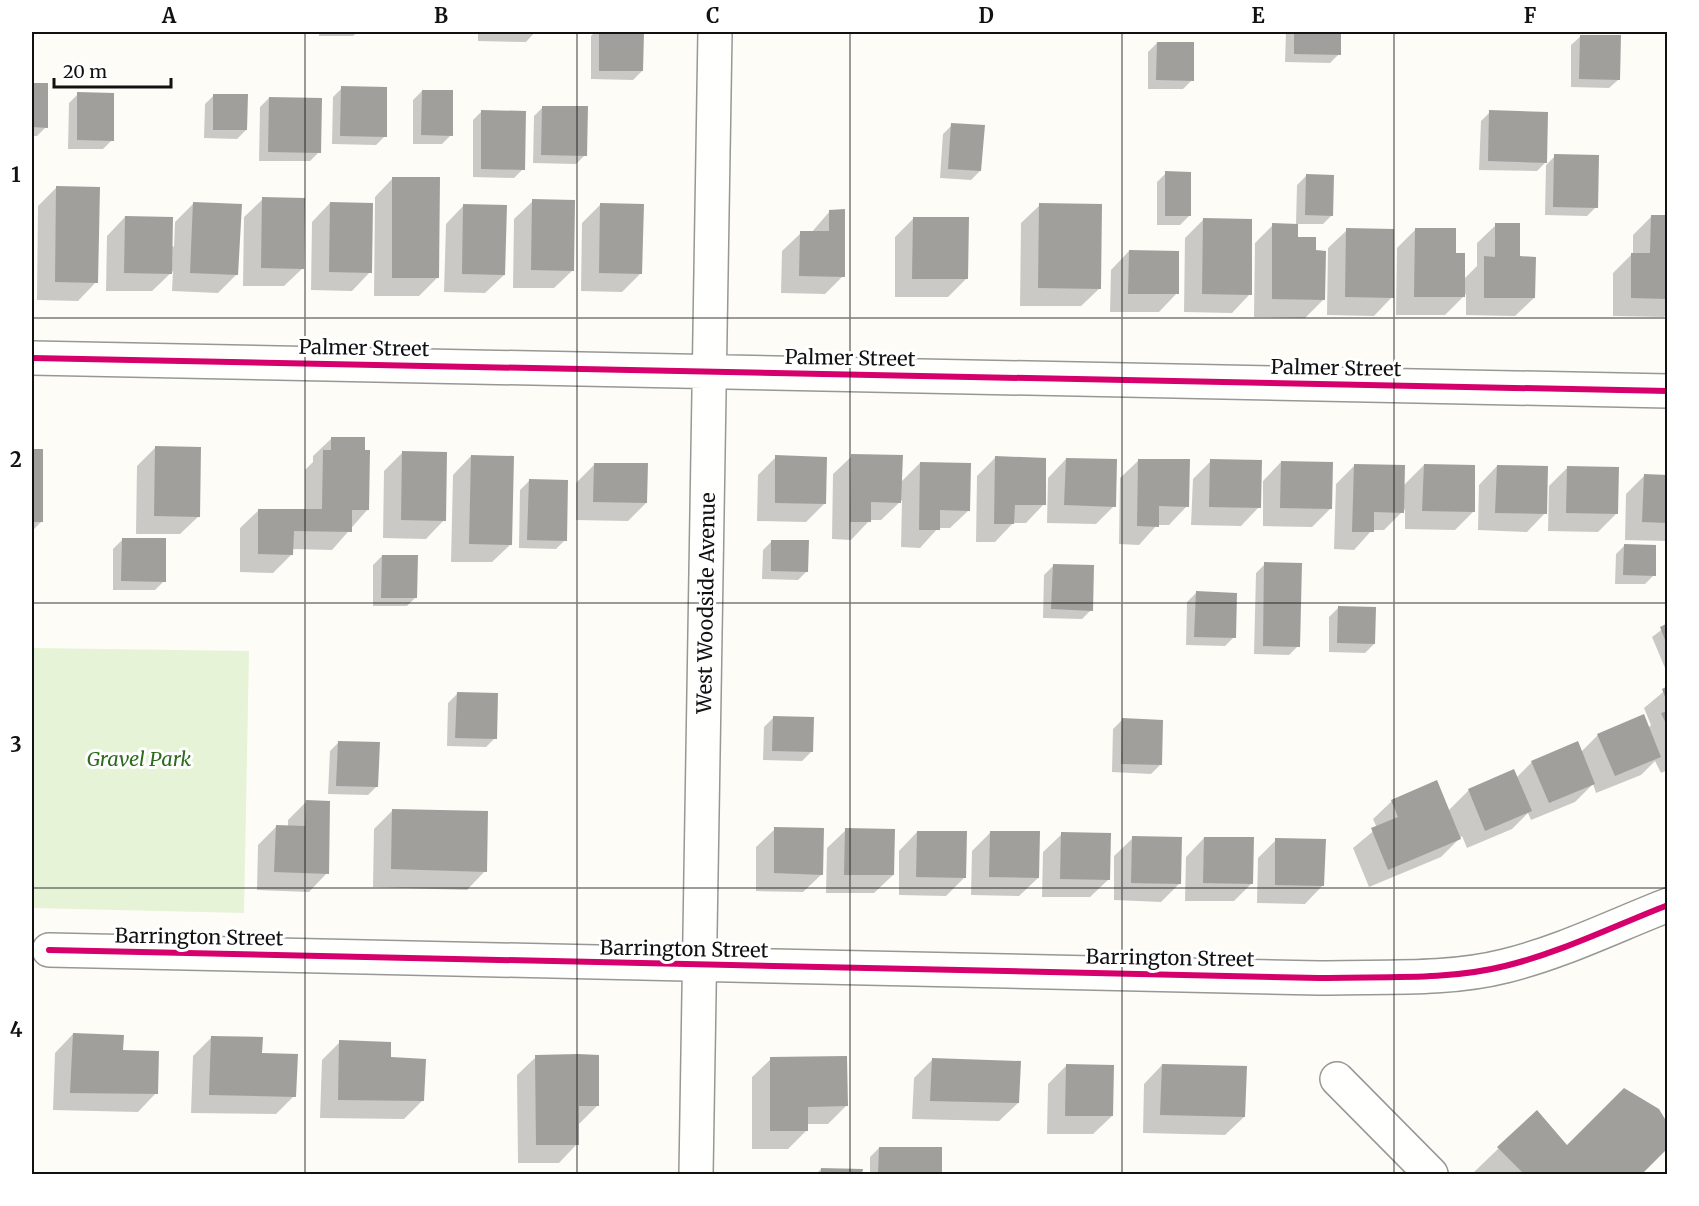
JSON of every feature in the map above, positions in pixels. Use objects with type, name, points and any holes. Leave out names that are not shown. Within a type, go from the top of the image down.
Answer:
[{"type":"street","name":"West Woodside Avenue","points":[[696,1174],[715,32]]},
{"type":"street","name":"Palmer Street","points":[[32,358],[1668,391]]},
{"type":"street","name":"Barrington Street","points":[[49,950],[1319,978],[1443,974],[1503,967],[1562,950],[1668,905]]},
{"type":"street","points":[[1336,1079],[1431,1174]]},
{"type":"green space","name":"Gravel Park","points":[[32,648],[249,651],[244,913],[32,908]]},
{"type":"building","points":[[536,32],[536,34],[520,33]]},
{"type":"building","points":[[599,32],[644,32],[643,71],[599,71]]},
{"type":"building","points":[[1294,32],[1341,32],[1341,55],[1294,54]]},
{"type":"building","points":[[1580,35],[1621,35],[1620,80],[1579,79]]},
{"type":"building","points":[[1157,42],[1194,42],[1194,81],[1156,80]]},
{"type":"building","points":[[32,83],[48,83],[48,128],[32,127]]},
{"type":"building","points":[[341,86],[387,87],[387,137],[340,136]]},
{"type":"building","points":[[422,90],[453,90],[453,136],[421,135]]},
{"type":"building","points":[[77,92],[114,93],[114,141],[77,140]]},
{"type":"building","points":[[213,94],[248,94],[247,130],[213,130]]},
{"type":"building","points":[[269,97],[322,98],[321,153],[268,152]]},
{"type":"building","points":[[542,106],[588,106],[587,156],[541,155]]},
{"type":"building","points":[[481,110],[526,111],[525,170],[481,169]]},
{"type":"building","points":[[1489,110],[1548,112],[1547,163],[1488,161]]},
{"type":"building","points":[[951,123],[985,125],[981,171],[948,169]]},
{"type":"building","points":[[1554,154],[1599,155],[1598,208],[1553,207]]},
{"type":"building","points":[[1165,171],[1191,172],[1191,216],[1165,216]]},
{"type":"building","points":[[1306,174],[1334,175],[1333,216],[1305,215]]},
{"type":"building","points":[[392,177],[440,177],[439,278],[392,278]]},
{"type":"building","points":[[56,186],[100,187],[98,283],[55,282]]},
{"type":"building","points":[[262,197],[305,198],[304,269],[261,268]]},
{"type":"building","points":[[532,199],[575,200],[574,271],[531,270]]},
{"type":"building","points":[[193,202],[242,204],[238,275],[190,273]]},
{"type":"building","points":[[330,202],[373,203],[372,273],[329,272]]},
{"type":"building","points":[[600,203],[644,204],[642,274],[599,273]]},
{"type":"building","points":[[1039,203],[1102,204],[1101,289],[1038,288]]},
{"type":"building","points":[[463,204],[507,205],[505,275],[462,274]]},
{"type":"building","points":[[845,209],[845,277],[799,276],[800,231],[829,231],[829,210]]},
{"type":"building","points":[[1651,215],[1668,215],[1668,299],[1631,298],[1631,253],[1650,253]]},
{"type":"building","points":[[125,216],[173,217],[172,274],[124,273]]},
{"type":"building","points":[[913,217],[969,217],[968,279],[912,279]]},
{"type":"building","points":[[1203,218],[1252,219],[1252,295],[1202,294]]},
{"type":"building","points":[[1272,223],[1298,224],[1298,237],[1316,237],[1316,250],[1326,251],[1325,300],[1272,299]]},
{"type":"building","points":[[1495,223],[1520,223],[1520,256],[1536,257],[1535,298],[1484,298],[1484,256],[1495,257]]},
{"type":"building","points":[[1346,228],[1394,229],[1394,298],[1345,297]]},
{"type":"building","points":[[1415,228],[1456,228],[1456,253],[1465,253],[1465,297],[1414,297]]},
{"type":"building","points":[[1129,250],[1179,251],[1179,294],[1128,294]]},
{"type":"building","points":[[331,437],[365,437],[365,450],[370,450],[369,510],[352,510],[352,532],[294,531],[293,555],[258,554],[258,509],[322,509],[323,450],[331,450]]},
{"type":"building","points":[[155,446],[201,447],[200,517],[154,516]]},
{"type":"building","points":[[32,449],[43,449],[43,522],[32,522]]},
{"type":"building","points":[[402,451],[447,452],[446,521],[401,520]]},
{"type":"building","points":[[851,454],[903,455],[901,503],[871,502],[871,522],[850,522]]},
{"type":"building","points":[[471,455],[514,456],[512,545],[469,544]]},
{"type":"building","points":[[775,455],[827,457],[826,504],[775,503]]},
{"type":"building","points":[[995,456],[1046,458],[1046,505],[1015,505],[1014,524],[994,524]]},
{"type":"building","points":[[1066,458],[1117,459],[1116,507],[1064,505]]},
{"type":"building","points":[[1138,459],[1190,459],[1189,507],[1159,506],[1159,527],[1137,526]]},
{"type":"building","points":[[1210,459],[1262,460],[1261,508],[1209,507]]},
{"type":"building","points":[[1281,461],[1333,462],[1332,509],[1280,508]]},
{"type":"building","points":[[920,462],[971,463],[970,511],[940,510],[940,530],[919,530]]},
{"type":"building","points":[[594,463],[648,463],[647,503],[593,502]]},
{"type":"building","points":[[1354,464],[1405,465],[1404,513],[1374,512],[1374,532],[1352,532]]},
{"type":"building","points":[[1424,464],[1475,465],[1475,512],[1422,511]]},
{"type":"building","points":[[1497,465],[1548,466],[1547,514],[1495,513]]},
{"type":"building","points":[[1567,466],[1619,467],[1618,514],[1566,513]]},
{"type":"building","points":[[1644,474],[1668,475],[1668,523],[1642,522]]},
{"type":"building","points":[[529,479],[568,480],[567,541],[527,540]]},
{"type":"building","points":[[122,538],[166,538],[166,582],[121,581]]},
{"type":"building","points":[[771,540],[809,540],[808,572],[771,571]]},
{"type":"building","points":[[1624,544],[1656,545],[1656,576],[1623,575]]},
{"type":"building","points":[[382,555],[418,555],[417,598],[381,598]]},
{"type":"building","points":[[1264,562],[1302,563],[1300,647],[1263,646]]},
{"type":"building","points":[[1053,564],[1094,565],[1093,611],[1051,609]]},
{"type":"building","points":[[1196,591],[1237,593],[1236,638],[1194,637]]},
{"type":"building","points":[[1338,606],[1376,607],[1375,644],[1337,643]]},
{"type":"building","points":[[1668,623],[1668,645],[1667,645],[1660,627]]},
{"type":"building","points":[[1668,686],[1668,702],[1667,702],[1662,689]]},
{"type":"building","points":[[457,692],[498,693],[497,739],[455,738]]},
{"type":"building","points":[[1668,711],[1668,728],[1661,713]]},
{"type":"building","points":[[1644,714],[1661,757],[1615,776],[1597,734]]},
{"type":"building","points":[[773,716],[814,717],[813,752],[772,751]]},
{"type":"building","points":[[1122,718],[1163,720],[1162,765],[1121,764]]},
{"type":"building","points":[[338,741],[380,742],[378,787],[336,786]]},
{"type":"building","points":[[1578,741],[1595,784],[1549,803],[1531,761]]},
{"type":"building","points":[[1514,769],[1532,811],[1485,831],[1468,789]]},
{"type":"building","points":[[1437,780],[1461,839],[1388,870],[1371,828],[1398,817],[1391,800]]},
{"type":"building","points":[[306,800],[330,801],[329,874],[274,872],[276,825],[305,826]]},
{"type":"building","points":[[392,809],[488,811],[487,872],[391,869]]},
{"type":"building","points":[[774,827],[824,828],[823,875],[774,873]]},
{"type":"building","points":[[845,828],[895,829],[894,875],[844,875]]},
{"type":"building","points":[[917,831],[967,831],[966,878],[916,877]]},
{"type":"building","points":[[990,831],[1040,831],[1039,878],[989,877]]},
{"type":"building","points":[[1061,832],[1111,833],[1110,880],[1060,879]]},
{"type":"building","points":[[1132,836],[1182,837],[1181,884],[1131,883]]},
{"type":"building","points":[[1204,837],[1254,837],[1253,884],[1203,883]]},
{"type":"building","points":[[1275,838],[1326,839],[1324,886],[1275,885]]},
{"type":"building","points":[[73,1033],[124,1035],[123,1050],[159,1051],[158,1094],[70,1093]]},
{"type":"building","points":[[211,1036],[263,1037],[262,1053],[298,1054],[296,1097],[209,1095]]},
{"type":"building","points":[[339,1040],[391,1042],[391,1057],[426,1059],[424,1101],[338,1100]]},
{"type":"building","points":[[535,1055],[599,1055],[599,1106],[579,1106],[579,1145],[536,1145]]},
{"type":"building","points":[[847,1056],[848,1106],[808,1107],[808,1131],[770,1131],[770,1057]]},
{"type":"building","points":[[932,1058],[1021,1061],[1019,1103],[930,1101]]},
{"type":"building","points":[[1066,1064],[1114,1065],[1113,1116],[1065,1116]]},
{"type":"building","points":[[1162,1064],[1247,1066],[1245,1117],[1160,1115]]},
{"type":"building","points":[[1624,1088],[1659,1109],[1668,1124],[1668,1148],[1642,1174],[1524,1174],[1497,1147],[1537,1110],[1567,1145]]},
{"type":"building","points":[[879,1147],[942,1147],[942,1174],[878,1174]]},
{"type":"building","points":[[821,1168],[863,1169],[862,1174],[821,1174]]},
{"type":"building","points":[[1099,1172],[1138,1173],[1138,1174],[1099,1174]]},
{"type":"cycle path","points":[[32,358],[1668,391]]},
{"type":"cycle path","points":[[49,950],[1319,978],[1413,977],[1460,974],[1505,966],[1567,946],[1668,905]]}]
